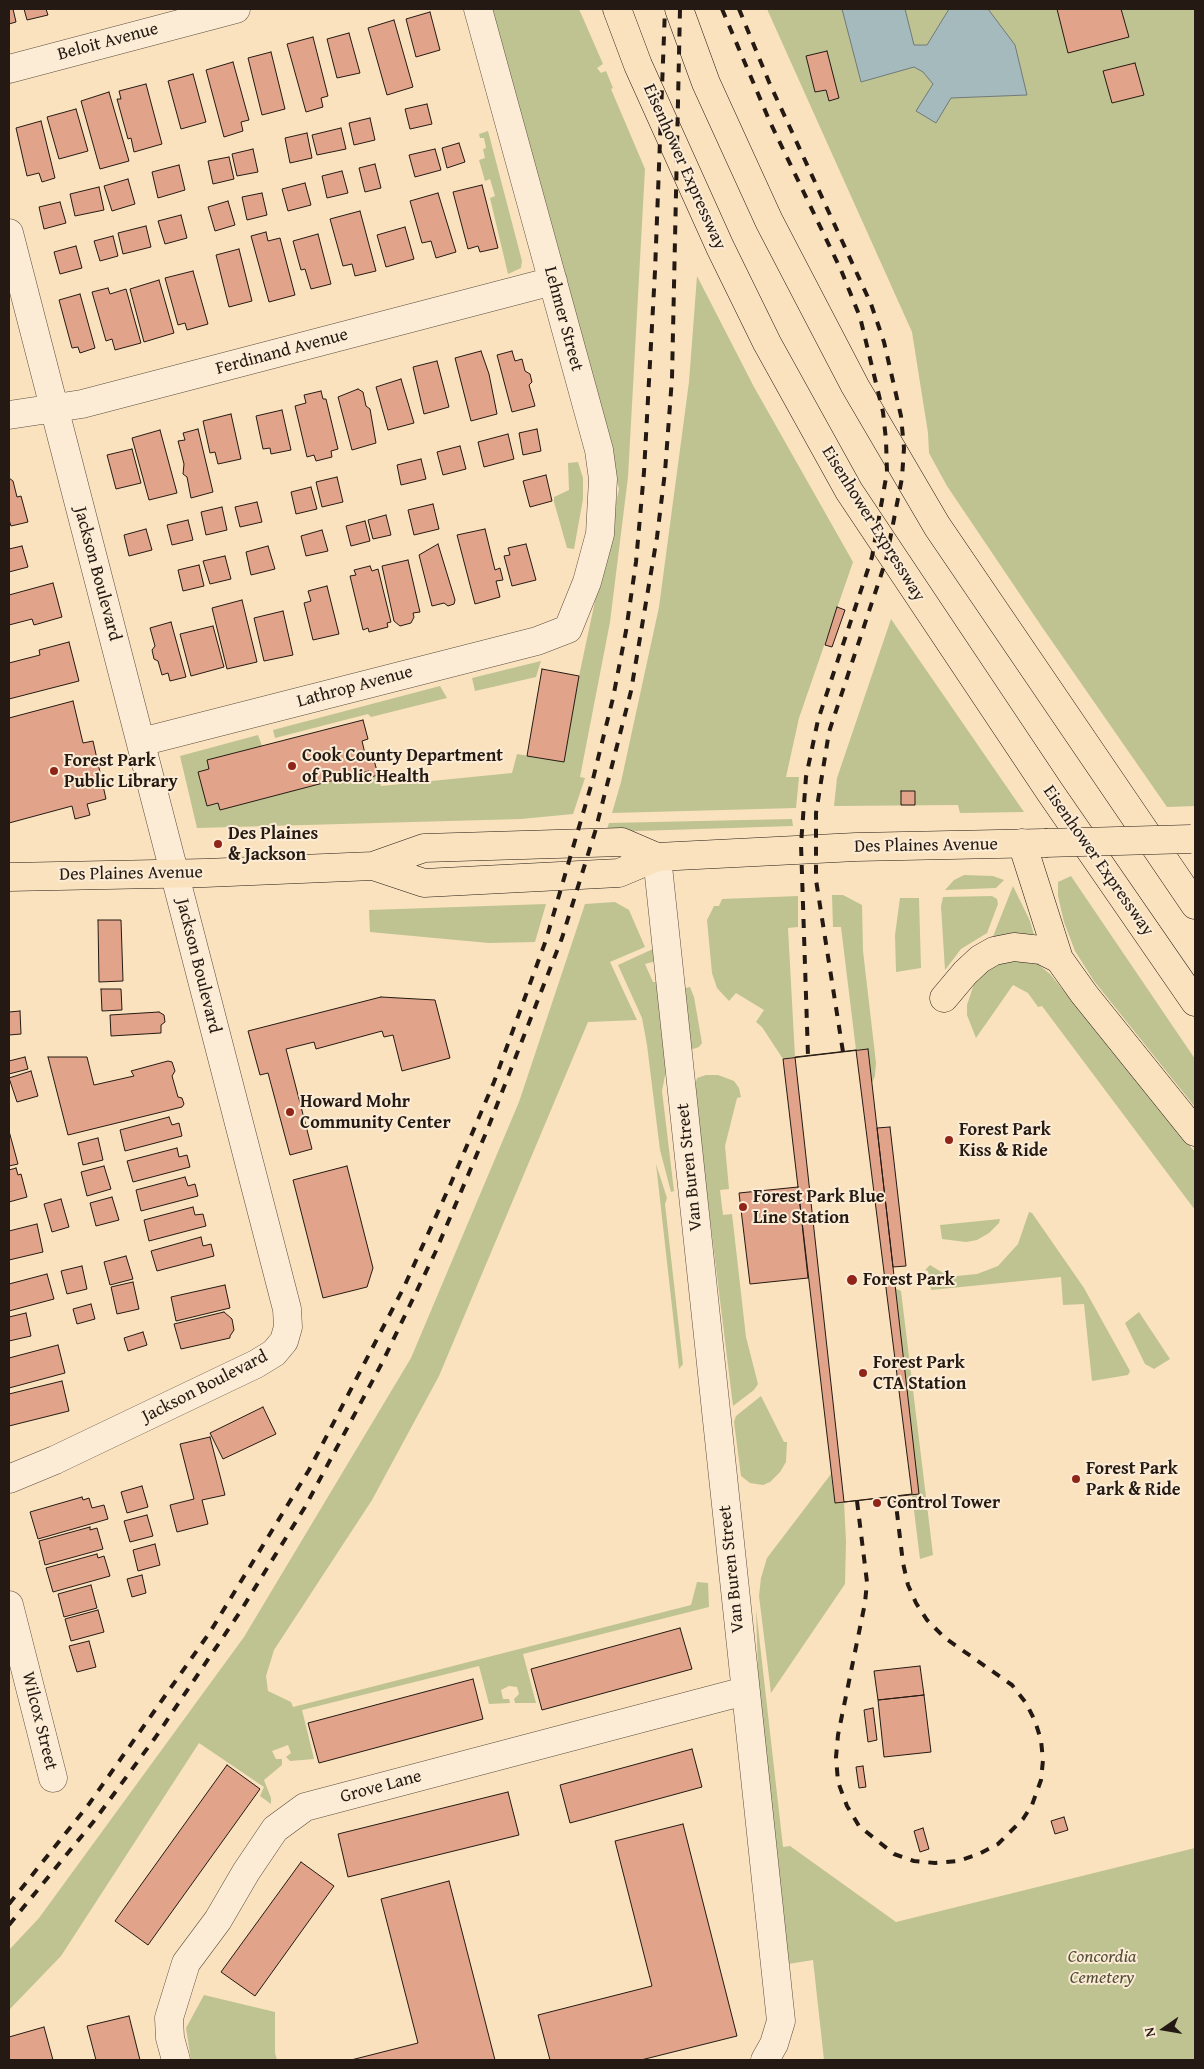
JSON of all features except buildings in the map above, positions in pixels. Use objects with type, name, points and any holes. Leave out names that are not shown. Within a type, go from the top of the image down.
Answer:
[{"type":"main road","name":"Eisenhower Expressway","points":[[617,9],[638,66],[720,247],[767,343],[849,491],[1050,792],[1195,1002]]},
{"type":"main road","points":[[679,9],[706,83],[768,221],[839,358],[937,526],[1195,905]]},
{"type":"main road","name":"Des Plaines Avenue","points":[[9,877],[373,866],[424,848],[622,842],[657,857],[856,847],[1193,839]]},
{"type":"main road","points":[[1034,843],[1059,959],[1084,994],[1195,1132]]},
{"type":"main road","points":[[944,998],[965,973],[980,959],[994,951],[1014,947],[1041,950],[1059,959]]},
{"type":"street","name":"Beloit Avenue","points":[[9,69],[236,9]]},
{"type":"street","name":"Lehmer Street","points":[[478,9],[599,450],[603,479],[600,534],[587,582],[568,629]]},
{"type":"street","name":"Jackson Boulevard","points":[[9,233],[284,1300],[288,1327],[284,1341],[274,1353],[256,1364],[47,1464],[9,1479]]},
{"type":"street","name":"Ferdinand Avenue","points":[[9,415],[82,404],[553,281]]},
{"type":"street","name":"Lathrop Avenue","points":[[141,742],[537,641],[568,629]]},
{"type":"street","name":"Van Buren Street","points":[[657,857],[781,2021],[774,2044],[765,2060]]},
{"type":"street","name":"Wilcox Street","points":[[9,1605],[54,1778]]},
{"type":"street","name":"Grove Lane","points":[[176,2060],[170,2038],[169,2018],[186,1963],[218,1920],[246,1872],[275,1829],[305,1807],[746,1691]]},
{"type":"green space","points":[[492,9],[579,9],[603,64],[597,68],[601,73],[606,71],[613,88],[611,89],[645,169],[628,477],[610,622],[580,777],[585,778],[573,814],[521,819],[197,828],[180,756],[258,735],[262,746],[207,760],[209,769],[198,772],[207,806],[218,803],[220,810],[369,771],[371,777],[378,775],[381,786],[512,773],[517,754],[564,762],[579,676],[619,489]]},
{"type":"green space","points":[[767,9],[1195,9],[1195,806],[1167,807],[947,486],[929,453],[928,433],[912,332]]},
{"type":"green space","points":[[488,131],[522,261],[521,268],[508,274],[490,198],[495,196],[490,179],[485,181],[479,160],[485,158],[483,149],[486,148],[484,138],[480,138],[479,134]]},
{"type":"green space","points":[[697,276],[754,387],[853,562],[799,718],[786,777],[799,777],[796,808],[612,813],[621,782],[659,607],[689,382]]},
{"type":"green space","points":[[578,462],[583,478],[583,499],[574,549],[567,548],[554,497],[569,490],[568,463]]},
{"type":"green space","points":[[891,619],[1024,812],[960,813],[958,805],[834,806],[837,778]]},
{"type":"green space","points":[[541,661],[536,677],[475,691],[472,678]]},
{"type":"green space","points":[[440,686],[447,698],[371,717],[368,714],[275,738],[273,730]]},
{"type":"green space","points":[[792,819],[793,826],[606,832],[609,823]]},
{"type":"green space","points":[[964,875],[993,876],[1004,880],[996,888],[945,890],[954,880]]},
{"type":"green space","points":[[1071,876],[1195,1059],[1195,1107],[1094,981],[1075,951],[1064,922],[1058,896],[1058,882]]},
{"type":"green space","points":[[1013,886],[1030,921],[1034,935],[992,939]]},
{"type":"green space","points":[[832,895],[843,895],[862,905],[863,951],[876,1063],[875,1076],[872,1083],[868,1049],[856,1050],[841,927],[833,927]]},
{"type":"green space","points":[[798,896],[798,927],[788,928],[795,1057],[783,1059],[762,1027],[756,1022],[764,1010],[736,993],[729,1001],[717,988],[712,973],[707,920],[714,906],[719,906],[722,899]]},
{"type":"green space","points":[[992,896],[997,899],[998,904],[987,933],[961,949],[945,970],[941,906],[943,897]]},
{"type":"green space","points":[[900,898],[919,898],[921,968],[896,972],[895,935]]},
{"type":"green space","points":[[615,902],[629,910],[645,947],[610,962],[637,1020],[588,1022],[439,1376],[372,1500],[274,1650],[266,1676],[268,1691],[291,1702],[293,1707],[691,1605],[697,1582],[708,1583],[709,1607],[523,1654],[536,1703],[515,1703],[514,1699],[519,1694],[517,1687],[509,1686],[501,1690],[503,1699],[509,1699],[510,1703],[489,1704],[479,1666],[302,1710],[314,1759],[290,1761],[286,1757],[291,1753],[288,1745],[272,1751],[276,1759],[282,1759],[282,1765],[264,1780],[271,1798],[271,1804],[260,1796],[264,1787],[199,1743],[61,1956],[9,2010],[9,1950],[39,1918],[244,1637],[411,1358],[519,1102],[585,904]]},
{"type":"green space","points":[[546,904],[535,942],[489,943],[370,932],[369,910]]},
{"type":"green space","points":[[653,949],[656,961],[645,964],[653,982],[659,982],[669,1055],[662,1091],[674,1191],[671,1192],[660,1150],[642,1018],[618,965]]},
{"type":"green space","points":[[1007,961],[1022,961],[1032,964],[1034,961],[1050,974],[1195,1152],[1195,1210],[1042,1006],[1038,1007],[1028,993],[1013,985],[976,1038],[967,1015],[967,1005],[974,984],[987,969]]},
{"type":"green space","points":[[690,987],[694,997],[702,1043],[699,1047],[690,1050],[681,989]]},
{"type":"green space","points":[[706,1075],[718,1075],[734,1081],[739,1088],[741,1097],[737,1098],[725,1146],[729,1189],[720,1190],[723,1215],[732,1214],[746,1337],[758,1384],[754,1390],[733,1406],[694,1088],[697,1078]]},
{"type":"green space","points":[[656,1164],[667,1198],[665,1204],[683,1364],[679,1369]]},
{"type":"green space","points":[[1029,1212],[1032,1213],[1084,1288],[1130,1371],[1128,1375],[1092,1381],[1084,1304],[1063,1305],[1061,1277],[931,1290],[928,1271],[925,1270],[930,1265],[943,1273],[957,1276],[977,1274],[998,1266],[1018,1244]]},
{"type":"green space","points":[[1000,1219],[999,1223],[989,1233],[977,1240],[966,1242],[942,1239],[940,1225]]},
{"type":"green space","points":[[895,1288],[901,1291],[933,1555],[920,1559],[912,1494]]},
{"type":"green space","points":[[1139,1312],[1170,1359],[1154,1369],[1145,1364],[1125,1323]]},
{"type":"green space","points":[[761,1396],[784,1442],[787,1442],[786,1462],[780,1472],[770,1482],[763,1485],[750,1483],[741,1476],[734,1422],[736,1416]]},
{"type":"green space","points":[[831,1474],[835,1503],[844,1502],[846,1541],[845,1584],[771,1693],[759,1596],[761,1578],[767,1558]]},
{"type":"green space","name":"Concordia Cemetery","points":[[756,1609],[783,1847],[790,1846],[896,1922],[1195,1848],[1195,2060],[824,2060],[813,1960],[788,1964],[759,1704]]},
{"type":"green space","points":[[204,1995],[275,2012],[275,2053],[277,2060],[191,2060],[186,2028]]},
{"type":"shaded area","points":[[842,9],[905,9],[914,45],[927,45],[949,9],[988,9],[1015,45],[1027,95],[951,98],[936,123],[916,111],[933,84],[923,72],[914,67],[861,82]]},
{"type":"railway","points":[[9,1904],[89,1804],[210,1632],[309,1470],[404,1287],[451,1183],[494,1082],[546,940],[593,779],[613,698],[626,631],[636,562],[644,472],[655,271],[665,9]]},
{"type":"railway","points":[[9,1925],[94,1821],[155,1738],[240,1612],[305,1507],[382,1363],[435,1253],[488,1128],[562,938],[595,832],[631,691],[657,537],[665,472],[672,378],[680,9]]},
{"type":"railway","points":[[722,9],[770,122],[841,270],[860,317],[883,412],[886,440],[887,472],[872,557],[818,720],[806,777],[801,844],[808,1056]]},
{"type":"railway","points":[[739,9],[769,82],[871,304],[884,342],[901,416],[904,448],[902,478],[886,560],[829,732],[816,813],[816,880],[843,1052]]},
{"type":"railway","points":[[857,1501],[867,1582],[865,1603],[838,1735],[836,1757],[838,1782],[847,1806],[859,1826],[894,1854],[914,1861],[935,1863],[958,1861],[979,1854],[998,1844],[1023,1819],[1032,1805],[1041,1780],[1043,1760],[1041,1740],[1035,1721],[1026,1703],[1012,1685],[945,1638],[927,1620],[916,1603],[908,1585],[903,1563],[895,1496]]},
{"type":"place","name":"Cook County Department of Public Health","points":[[292,766]]},
{"type":"place","name":"Forest Park Public Library","points":[[54,771]]},
{"type":"place","name":"Des Plaines & Jackson","points":[[218,844]]},
{"type":"place","name":"Howard Mohr Community Center","points":[[290,1112]]},
{"type":"place","name":"Forest Park Kiss & Ride","points":[[949,1140]]},
{"type":"place","name":"Forest Park Blue Line Station","points":[[743,1207]]},
{"type":"place","name":"Forest Park","points":[[852,1280]]},
{"type":"place","name":"Forest Park CTA Station","points":[[863,1373]]},
{"type":"place","name":"Forest Park Park & Ride","points":[[1076,1479]]},
{"type":"place","name":"Control Tower","points":[[877,1503]]}]
